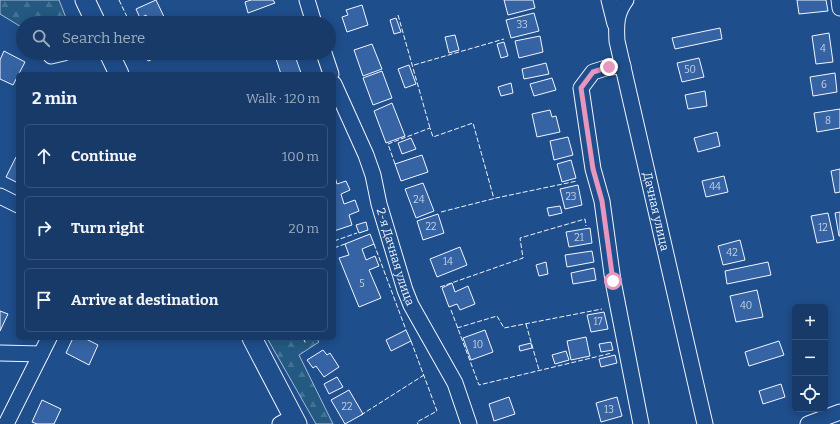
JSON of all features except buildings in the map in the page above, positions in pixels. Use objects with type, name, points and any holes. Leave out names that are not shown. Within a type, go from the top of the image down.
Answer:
[{"type":"main road","points":[[85,0],[93,16]]},
{"type":"main road","points":[[112,60],[118,72]]},
{"type":"main road","points":[[253,340],[290,422]]},
{"type":"street","points":[[307,0],[312,16]]},
{"type":"street","points":[[609,0],[616,25]]},
{"type":"street","name":"Дачная улица","points":[[626,0],[619,11],[616,25],[623,66],[706,424]]},
{"type":"street","points":[[839,0],[840,8]]},
{"type":"street","points":[[326,60],[330,72]]},
{"type":"street","points":[[623,66],[609,67],[593,72],[581,88],[593,169],[602,201],[613,281],[641,424]]},
{"type":"street","name":"2-я Дачная улица","points":[[336,88],[366,154],[373,175],[379,204],[405,290],[455,383],[469,424]]},
{"type":"street","points":[[0,196],[16,204]]},
{"type":"street","points":[[6,424],[48,340]]},
{"type":"street","points":[[0,353],[40,354]]},
{"type":"street","points":[[808,424],[840,412]]},
{"type":"green space","points":[[0,0],[59,0],[65,16],[16,16],[16,24],[0,14]]},
{"type":"green space","points":[[268,340],[318,340],[319,342],[299,355],[333,424],[316,424]]},
{"type":"fence","points":[[119,0],[127,16]]},
{"type":"fence","points":[[398,15],[430,128]]},
{"type":"fence","points":[[414,65],[504,39]]},
{"type":"fence","points":[[148,60],[151,60]]},
{"type":"fence","points":[[395,164],[388,144],[430,128],[433,137],[473,123],[494,199]]},
{"type":"fence","points":[[441,212],[496,198],[577,181]]},
{"type":"fence","points":[[440,287],[523,258],[520,238],[585,219],[586,226]]},
{"type":"fence","points":[[336,240],[357,233]]},
{"type":"fence","points":[[336,247],[345,244]]},
{"type":"fence","points":[[374,244],[406,330]]},
{"type":"fence","points":[[457,328],[497,316],[504,328],[602,309]]},
{"type":"fence","points":[[451,310],[479,385],[612,353]]},
{"type":"fence","points":[[526,324],[539,370]]},
{"type":"fence","points":[[304,340],[306,344]]},
{"type":"fence","points":[[411,341],[437,411],[417,422],[418,424]]},
{"type":"fence","points":[[361,415],[424,375]]},
{"type":"route","points":[[609,67],[593,72],[581,88],[593,169],[602,201],[606,239],[613,281]]}]
